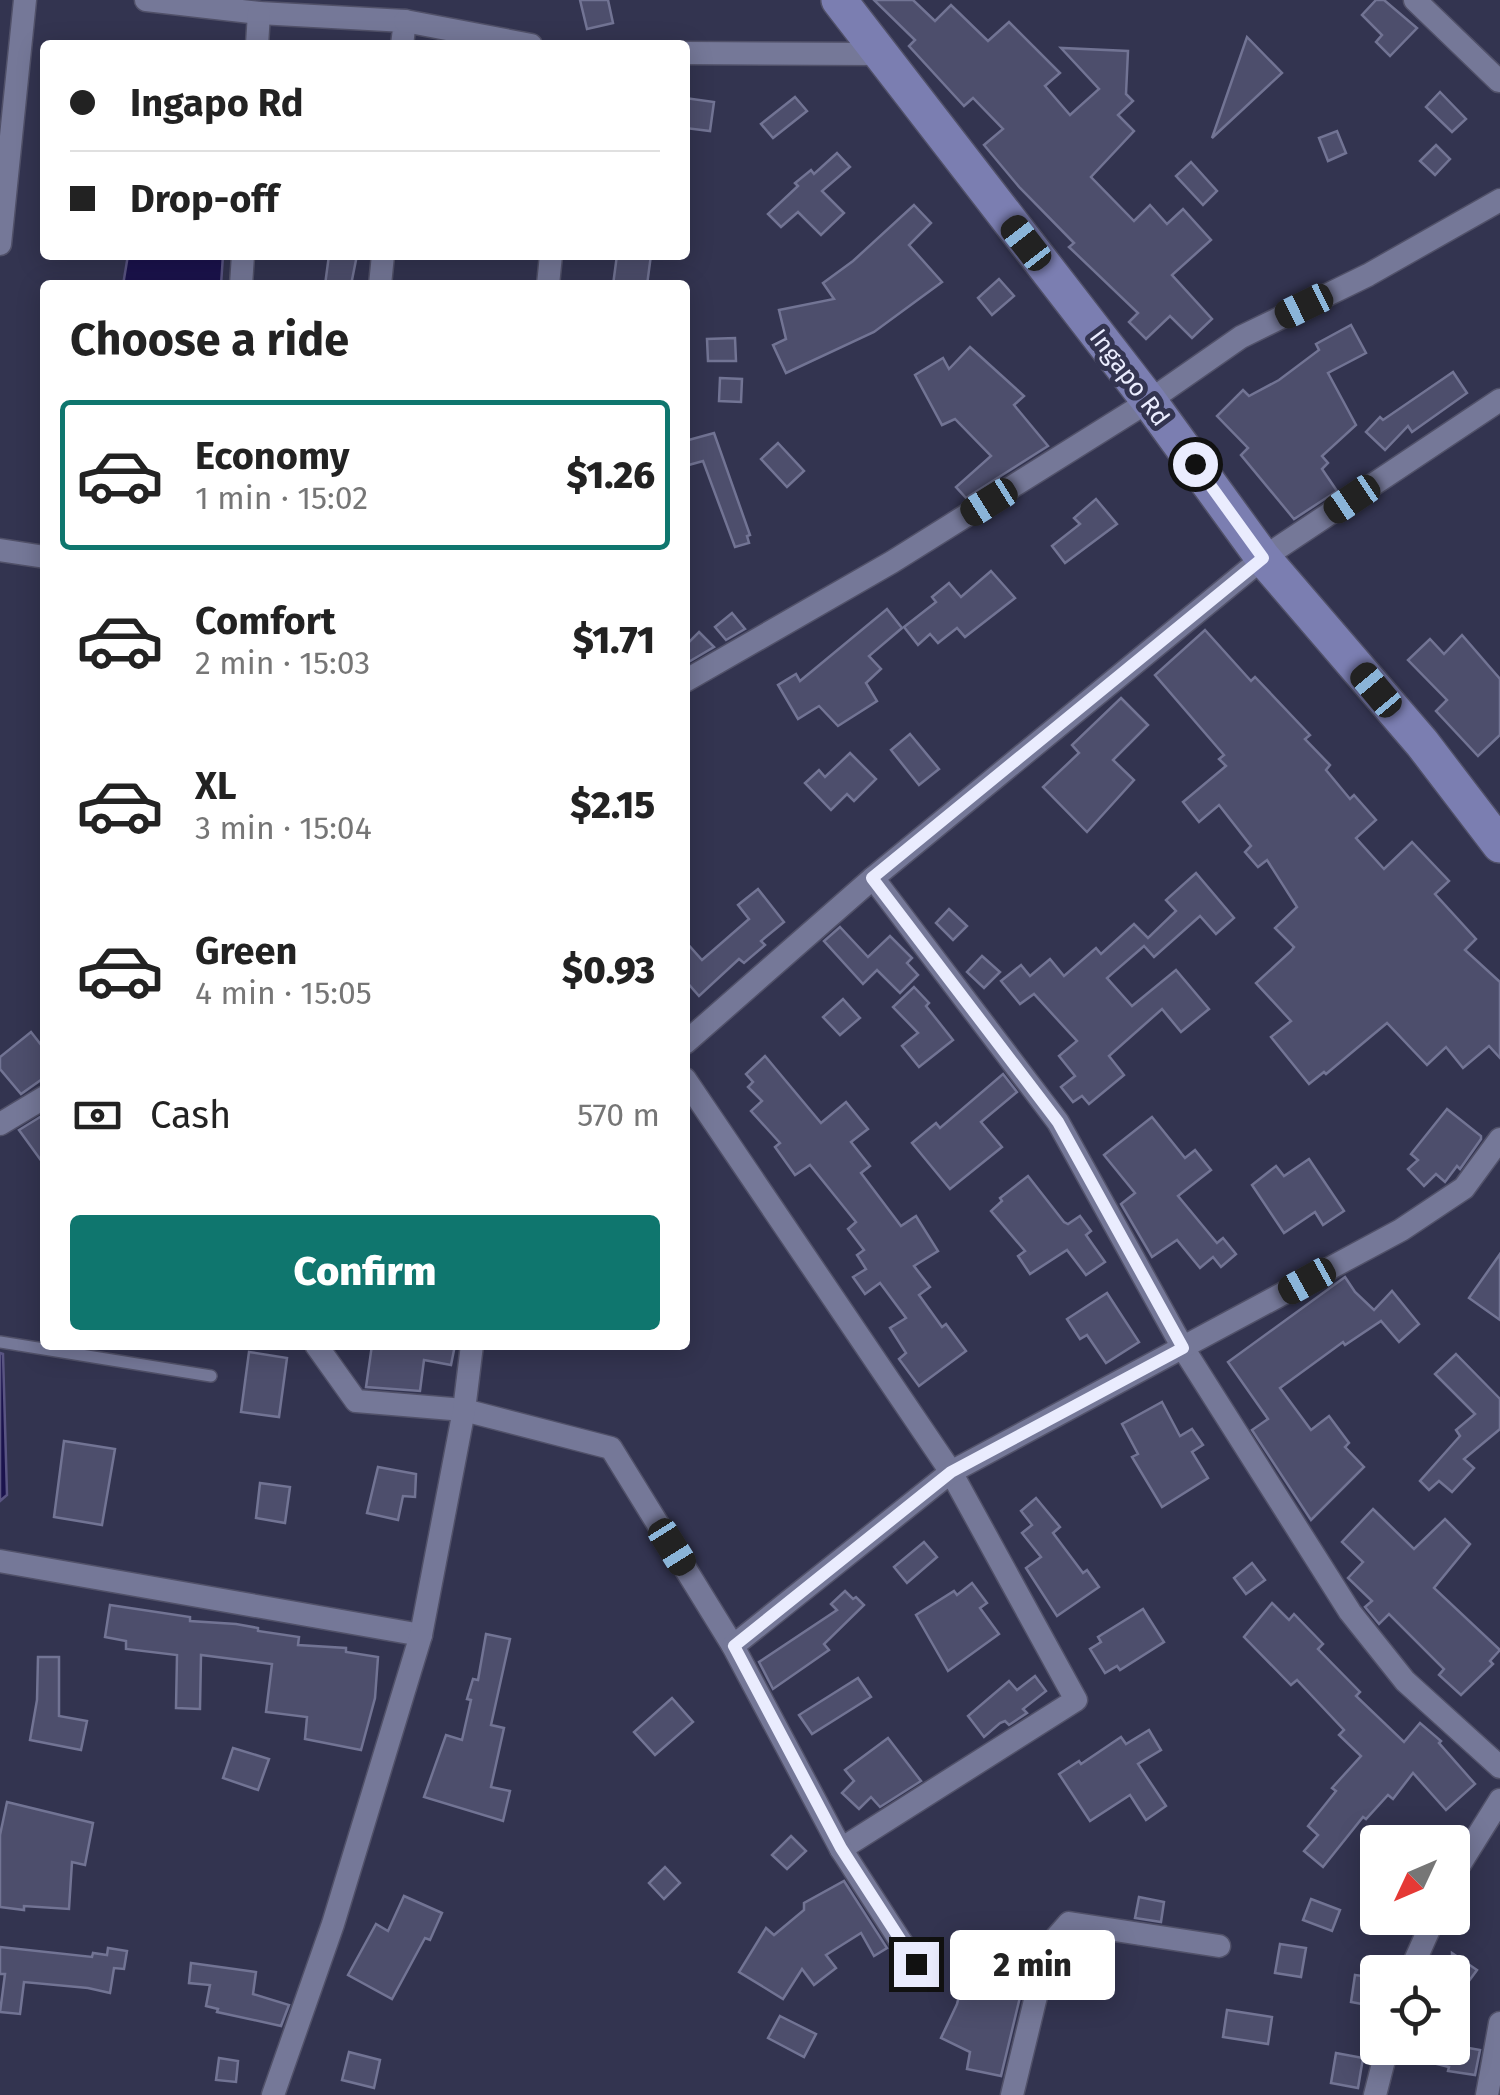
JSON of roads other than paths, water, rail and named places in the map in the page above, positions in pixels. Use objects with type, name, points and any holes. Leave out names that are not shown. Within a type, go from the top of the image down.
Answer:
[{"type":"main road","name":"Ingapo Rd","points":[[838,0],[1149,401],[1263,558],[1422,743],[1500,845]]},
{"type":"street","points":[[0,244],[25,0]]},
{"type":"street","points":[[146,0],[259,13],[404,21],[505,40]]},
{"type":"street","points":[[1415,0],[1500,80]]},
{"type":"street","points":[[257,40],[259,13]]},
{"type":"street","points":[[402,40],[404,21]]},
{"type":"street","points":[[690,53],[878,54]]},
{"type":"street","points":[[690,678],[892,562],[1149,401],[1241,338],[1368,274],[1500,200]]},
{"type":"street","points":[[690,1040],[872,878],[1263,558],[1500,400]]},
{"type":"street","points":[[0,550],[40,555]]},
{"type":"street","points":[[872,878],[1058,1122],[1183,1348],[1350,1612],[1405,1681],[1500,1766]]},
{"type":"street","points":[[690,1086],[951,1472],[1076,1700],[841,1848]]},
{"type":"street","points":[[0,1124],[40,1101]]},
{"type":"street","points":[[734,1646],[951,1472],[1416,1220],[1464,1188],[1500,1140]]},
{"type":"street","points":[[320,1350],[356,1401],[464,1410],[611,1448],[734,1646],[841,1848],[916,1964]]},
{"type":"street","points":[[274,2095],[334,1924],[421,1635],[464,1410],[471,1350]]},
{"type":"street","points":[[0,1561],[421,1635]]},
{"type":"street","points":[[1470,1849],[1500,1800]]},
{"type":"street","points":[[1012,2095],[1048,1947],[1069,1923],[1219,1946]]},
{"type":"street","points":[[1487,2095],[1500,2023]]},
{"type":"street","points":[[1374,2095],[1383,2065]]},
{"type":"lane","points":[[0,1342],[40,1348]]},
{"type":"lane","points":[[50,1350],[211,1376]]}]
